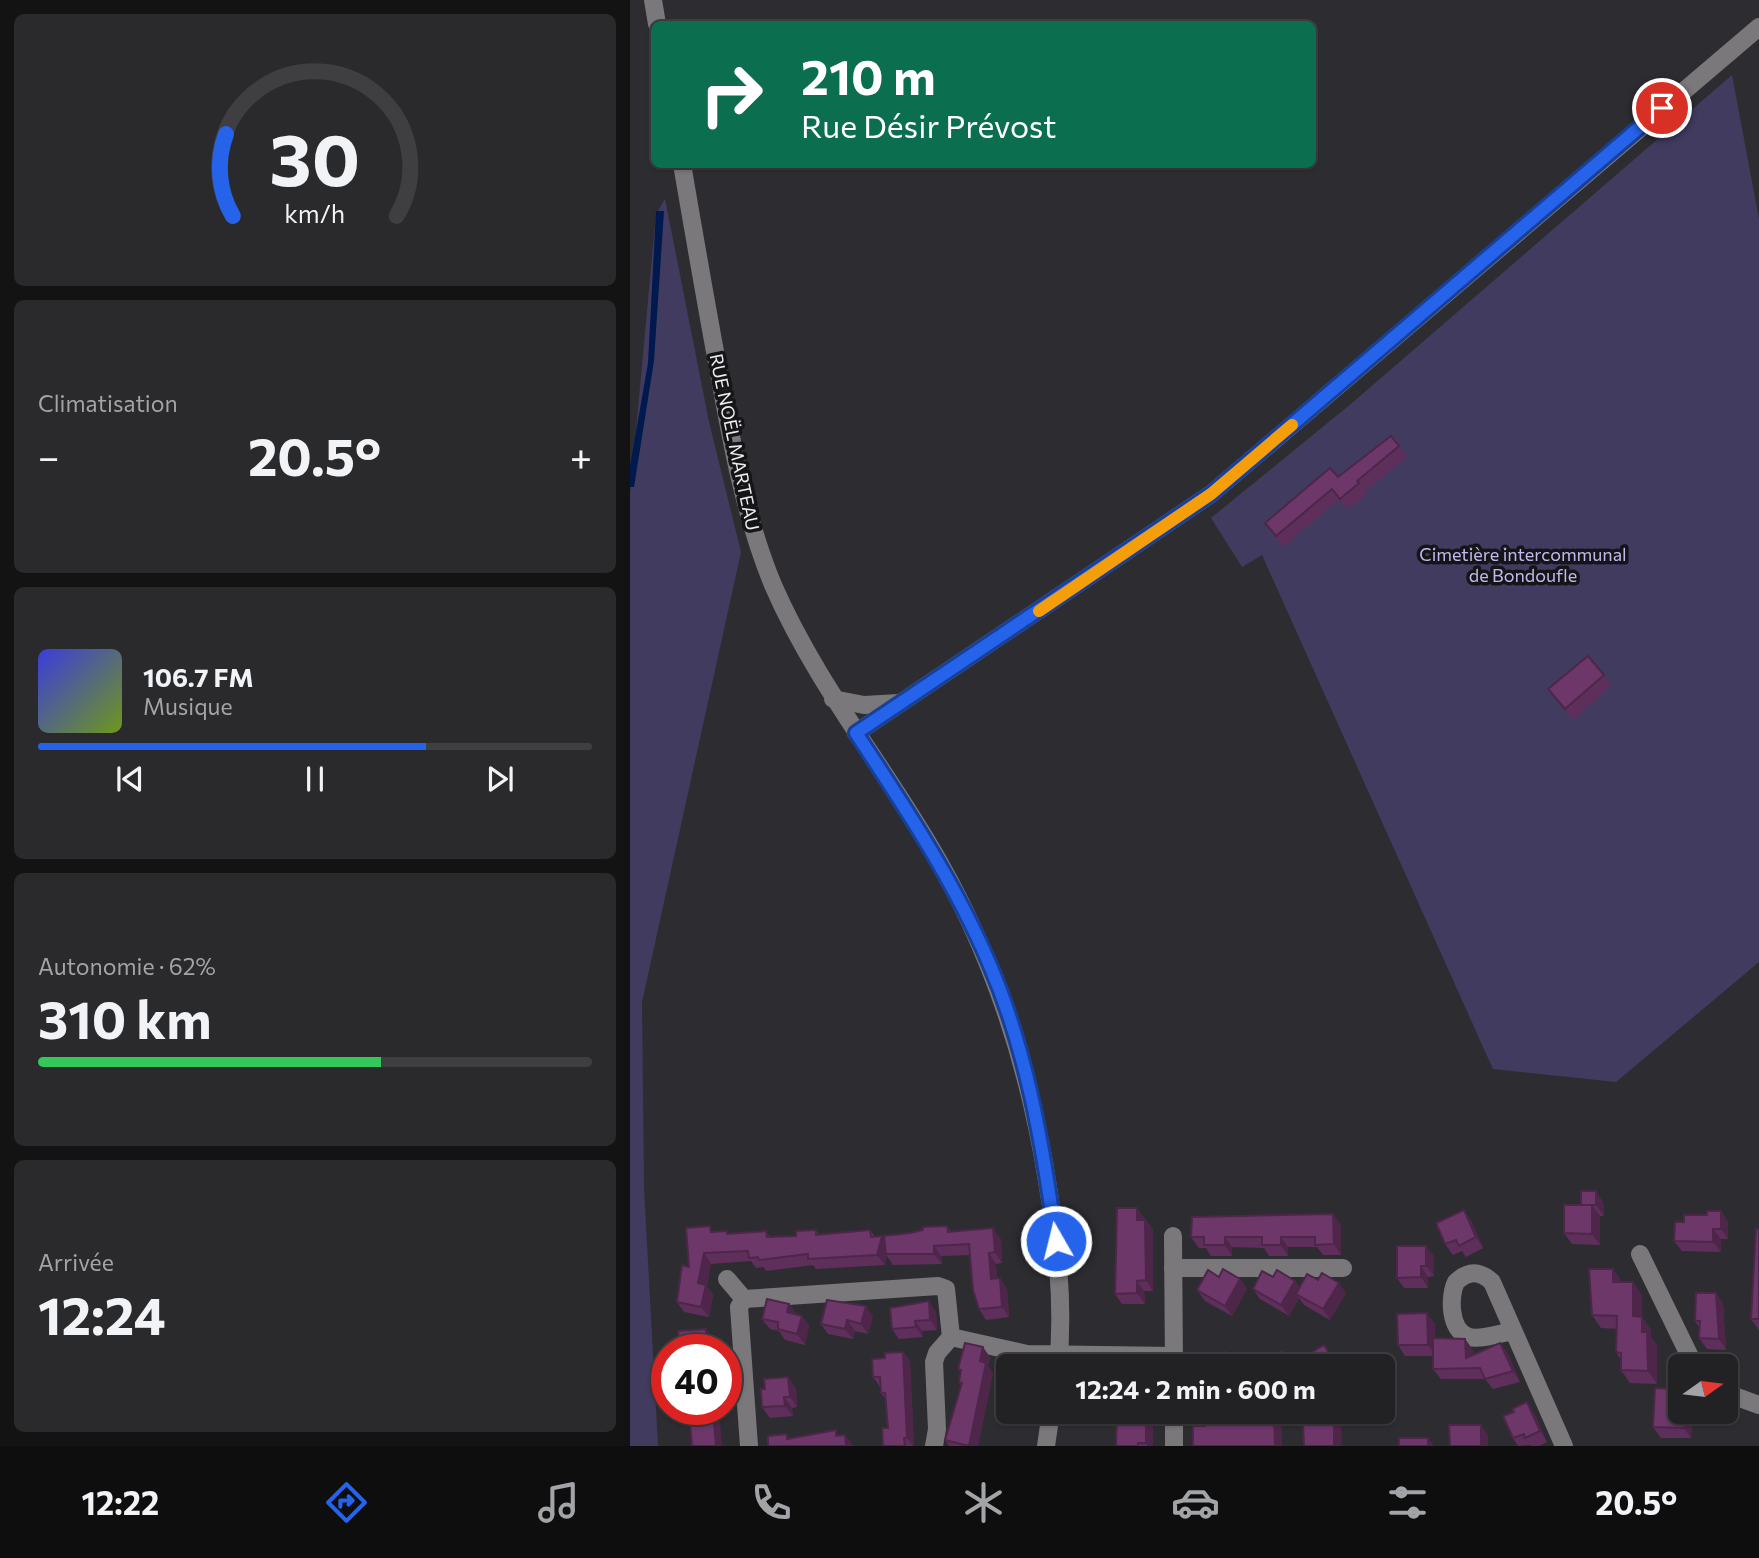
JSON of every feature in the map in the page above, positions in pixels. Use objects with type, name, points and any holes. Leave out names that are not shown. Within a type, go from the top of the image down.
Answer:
[{"type":"street","points":[[653,0],[656,21]]},
{"type":"street","points":[[856,733],[1211,494],[1759,27]]},
{"type":"street","name":"RUE NOËL MARTEAU","points":[[683,168],[736,467],[754,534],[793,629],[833,699],[927,840],[989,963],[1008,1015],[1040,1130],[1060,1299],[1058,1354]]},
{"type":"street","points":[[833,699],[877,706],[903,702]]},
{"type":"street","points":[[1173,1236],[1174,1354]]},
{"type":"street","points":[[1640,1254],[1689,1354]]},
{"type":"street","points":[[1173,1268],[1343,1268]]},
{"type":"street","points":[[727,1279],[744,1299]]},
{"type":"street","points":[[744,1299],[949,1282],[951,1337],[937,1353],[934,1362],[937,1429],[934,1446]]},
{"type":"street","points":[[744,1299],[740,1307],[749,1446]]},
{"type":"street","points":[[1513,1331],[1564,1446]]},
{"type":"street","points":[[951,1337],[1025,1354]]},
{"type":"street","points":[[1738,1397],[1759,1405]]},
{"type":"street","points":[[1046,1446],[1049,1424]]},
{"type":"street","points":[[1174,1424],[1174,1446]]},
{"type":"green space","name":"Cimetière intercommunal de Bondoufle","points":[[1732,75],[1759,219],[1759,962],[1616,1082],[1493,1069],[1262,555],[1242,567],[1211,518],[1352,403]]},
{"type":"green space","points":[[665,199],[709,422],[741,552],[642,1002],[644,1189],[652,1334],[651,1425],[657,1425],[658,1446],[630,1446],[630,496],[656,214]]},
{"type":"water","points":[[656,211],[664,211],[654,361],[634,487],[630,487],[630,466],[648,363]]},
{"type":"building","points":[[1391,436],[1399,446],[1340,499],[1332,489],[1276,536],[1265,523],[1330,468],[1338,477]]},
{"type":"building","points":[[1588,656],[1604,675],[1565,709],[1548,689]]},
{"type":"building","points":[[1581,1191],[1596,1191],[1596,1205],[1592,1205],[1592,1234],[1564,1233],[1564,1205],[1581,1205]]},
{"type":"building","points":[[1117,1208],[1137,1208],[1137,1220],[1145,1220],[1146,1280],[1137,1281],[1137,1293],[1115,1294]]},
{"type":"building","points":[[1464,1210],[1476,1237],[1459,1246],[1456,1240],[1445,1244],[1436,1223]]},
{"type":"building","points":[[1707,1211],[1721,1211],[1721,1229],[1713,1229],[1713,1242],[1674,1241],[1675,1222],[1684,1222],[1684,1215],[1707,1215]]},
{"type":"building","points":[[1333,1214],[1334,1244],[1315,1245],[1315,1237],[1281,1237],[1281,1245],[1262,1245],[1262,1237],[1225,1237],[1225,1245],[1204,1245],[1204,1237],[1191,1237],[1192,1217]]},
{"type":"building","points":[[710,1226],[711,1232],[727,1231],[727,1234],[766,1231],[767,1237],[796,1236],[796,1231],[816,1230],[816,1235],[870,1230],[871,1237],[882,1236],[877,1255],[808,1259],[808,1254],[759,1260],[758,1257],[749,1258],[748,1251],[704,1253],[698,1283],[706,1285],[701,1307],[677,1302],[682,1265],[689,1267],[686,1228]]},
{"type":"building","points":[[947,1226],[948,1232],[993,1228],[995,1252],[989,1253],[991,1279],[1000,1278],[1002,1307],[979,1309],[973,1290],[969,1244],[934,1246],[934,1254],[886,1254],[884,1236],[923,1230],[923,1227]]},
{"type":"building","points":[[1756,1229],[1759,1229],[1759,1319],[1751,1319]]},
{"type":"building","points":[[1397,1246],[1426,1246],[1426,1266],[1421,1266],[1421,1277],[1397,1278]]},
{"type":"building","points":[[1223,1269],[1240,1279],[1225,1306],[1197,1290],[1208,1270],[1219,1277]]},
{"type":"building","points":[[1589,1269],[1613,1269],[1613,1282],[1633,1282],[1633,1316],[1642,1317],[1642,1332],[1647,1332],[1648,1371],[1621,1370],[1621,1353],[1616,1352],[1617,1316],[1592,1315]]},
{"type":"building","points":[[1277,1270],[1295,1281],[1281,1305],[1253,1289],[1262,1271],[1273,1277]]},
{"type":"building","points":[[1322,1273],[1339,1283],[1323,1309],[1296,1294],[1307,1274],[1318,1280]]},
{"type":"building","points":[[1696,1293],[1716,1293],[1719,1339],[1699,1338],[1700,1321],[1695,1321]]},
{"type":"building","points":[[767,1299],[789,1304],[787,1312],[802,1316],[797,1334],[778,1329],[778,1322],[762,1319]]},
{"type":"building","points":[[827,1300],[866,1306],[861,1324],[847,1320],[845,1329],[821,1324]]},
{"type":"building","points":[[929,1301],[930,1320],[915,1321],[916,1327],[892,1329],[890,1308]]},
{"type":"building","points":[[1427,1313],[1428,1345],[1398,1345],[1397,1314]]},
{"type":"building","points":[[706,1329],[706,1334],[678,1334],[678,1331]]},
{"type":"building","points":[[1433,1338],[1465,1339],[1466,1358],[1500,1343],[1513,1371],[1485,1379],[1480,1368],[1433,1369]]},
{"type":"building","points":[[965,1343],[983,1347],[980,1361],[986,1363],[969,1446],[945,1440],[962,1383],[959,1382],[961,1370],[958,1369]]},
{"type":"building","points":[[1324,1345],[1329,1354],[1309,1354]]},
{"type":"building","points":[[903,1352],[907,1438],[904,1438],[905,1446],[883,1446],[882,1428],[888,1428],[885,1393],[881,1393],[880,1377],[873,1377],[872,1359],[885,1358],[885,1353]]},
{"type":"building","points":[[788,1377],[790,1397],[784,1397],[785,1406],[762,1407],[761,1389],[765,1389],[764,1379]]},
{"type":"building","points":[[1655,1388],[1668,1389],[1668,1424],[1684,1424],[1684,1428],[1653,1427]]},
{"type":"building","points":[[1527,1402],[1540,1431],[1525,1438],[1524,1434],[1513,1438],[1503,1416]]},
{"type":"building","points":[[1117,1424],[1146,1424],[1146,1443],[1138,1443],[1138,1446],[1116,1446]]},
{"type":"building","points":[[1274,1424],[1275,1446],[1193,1446],[1193,1426]]},
{"type":"building","points":[[1303,1424],[1334,1424],[1334,1446],[1304,1446]]},
{"type":"building","points":[[690,1425],[714,1425],[716,1446],[692,1446]]},
{"type":"building","points":[[1449,1425],[1481,1425],[1481,1446],[1450,1446]]},
{"type":"building","points":[[836,1430],[836,1436],[845,1435],[846,1446],[768,1446],[768,1436],[787,1434],[787,1439]]},
{"type":"building","points":[[1399,1438],[1428,1438],[1428,1446],[1399,1446]]},
{"type":"slow traffic","points":[[1039,611],[1211,494],[1292,425]]},
{"type":"route","points":[[1056,1241],[1040,1130],[1025,1069],[989,963],[927,840],[856,733],[1211,494],[1662,108]]}]
